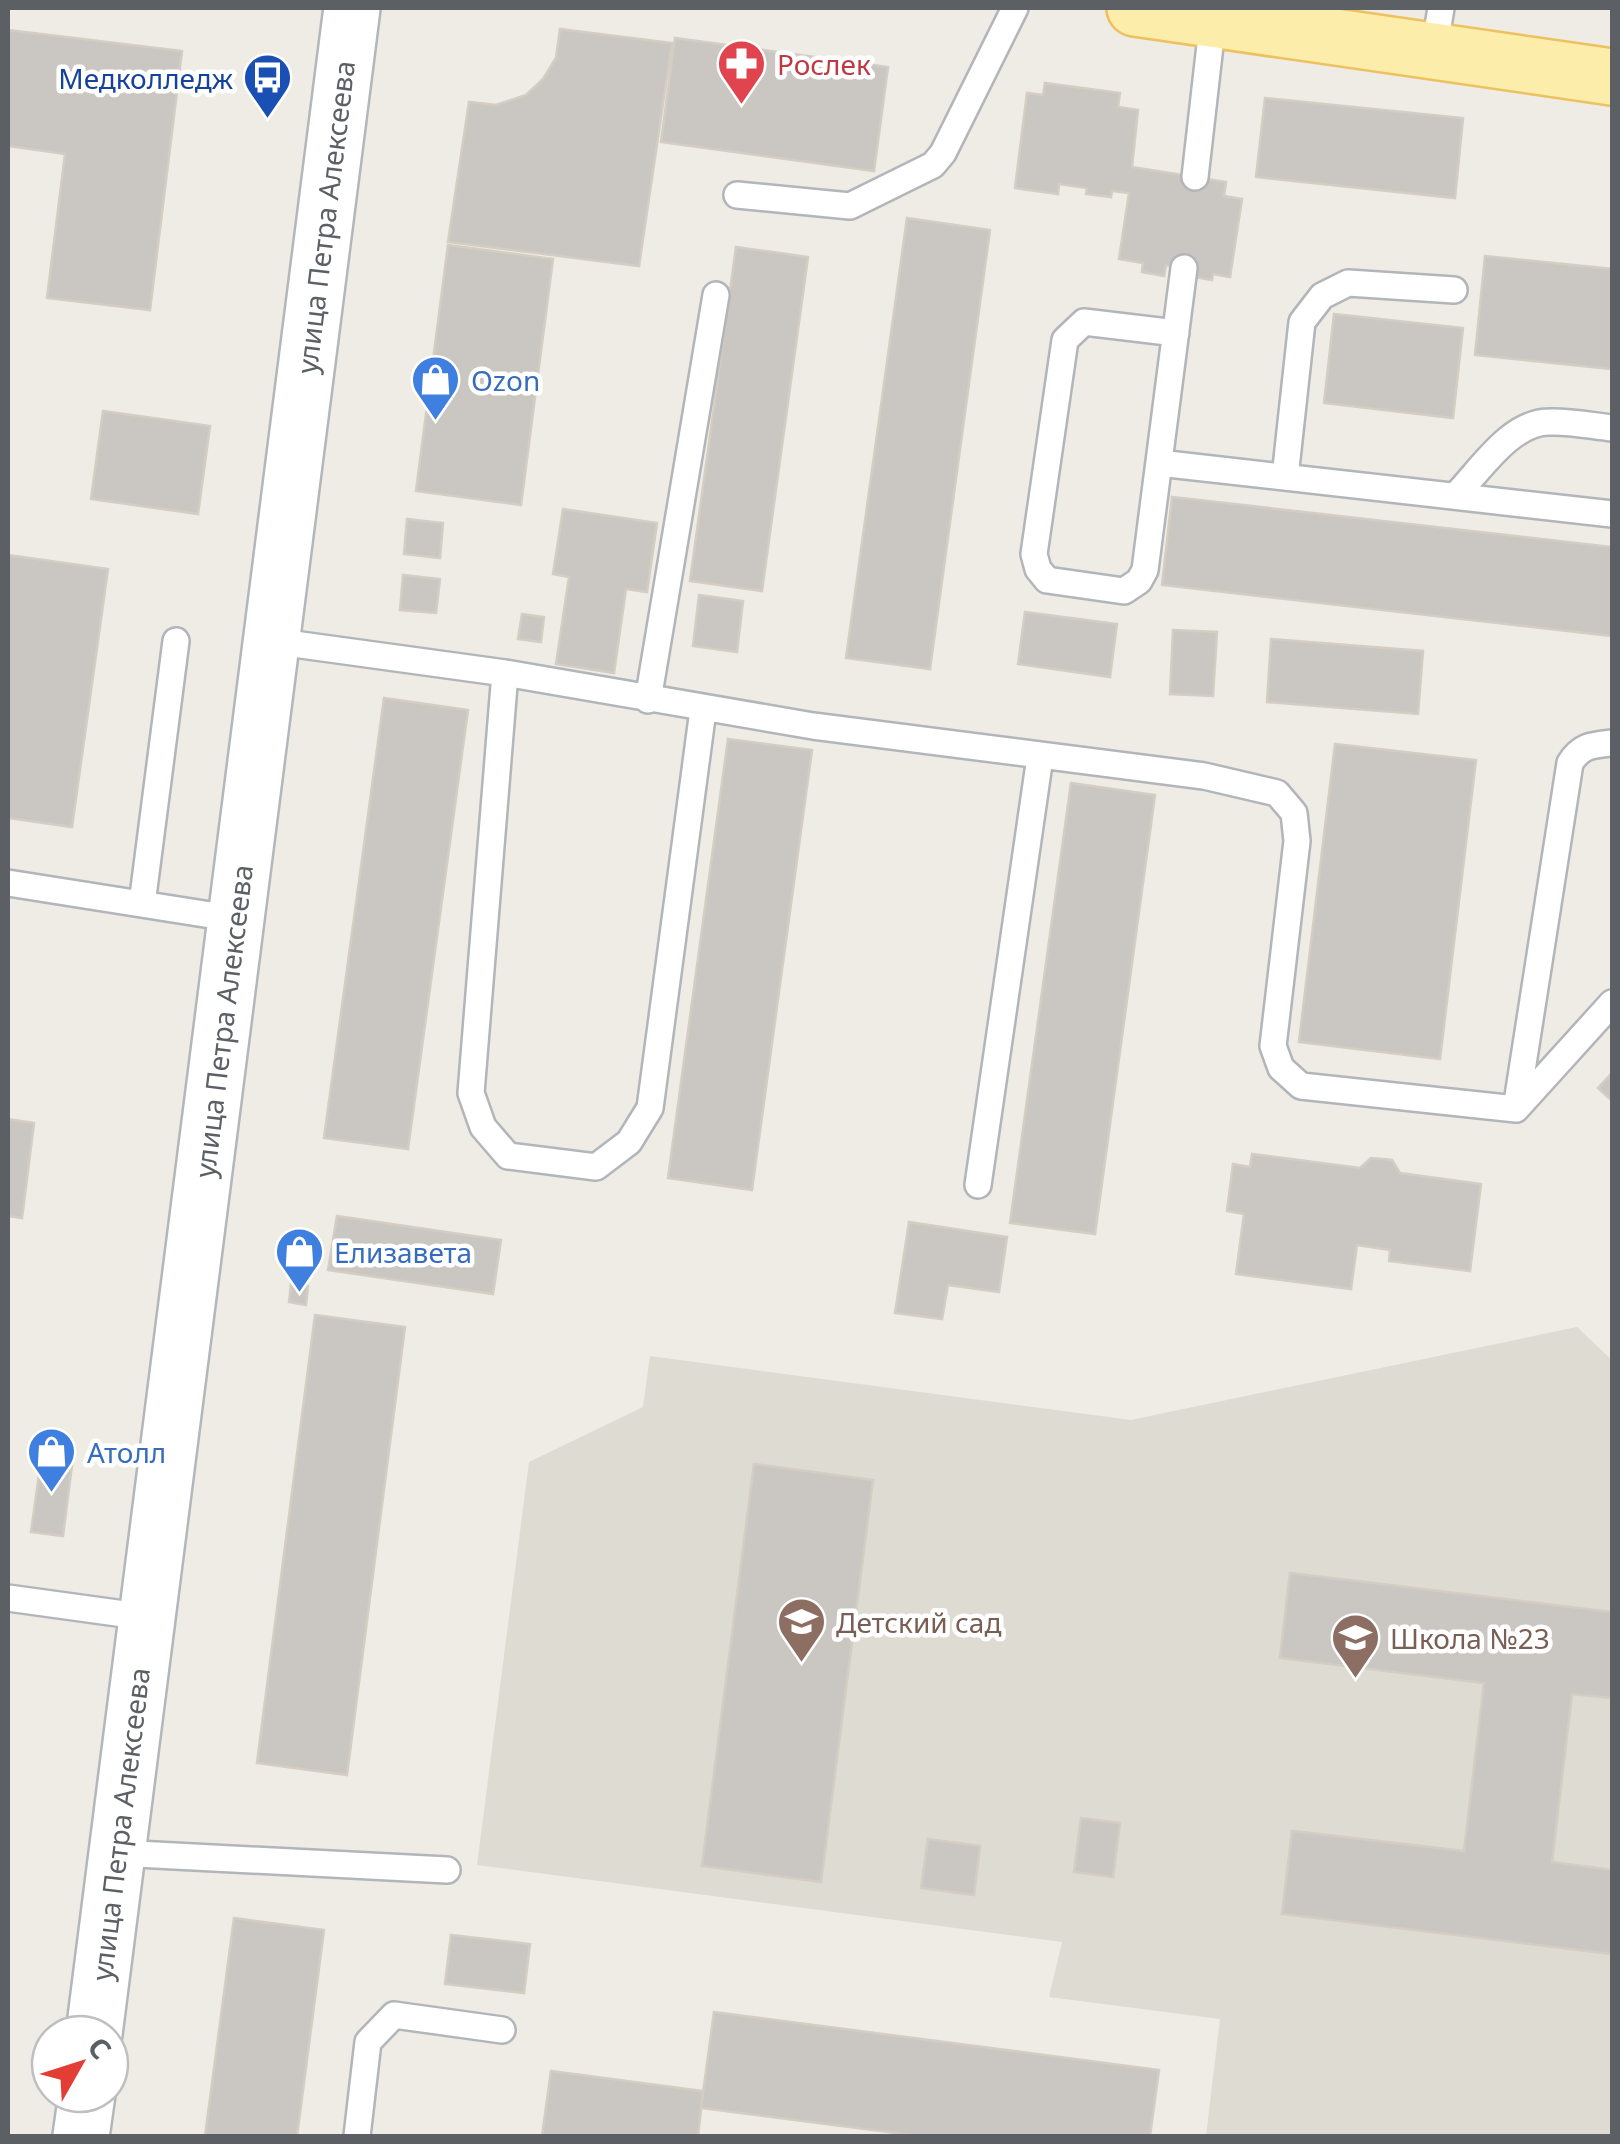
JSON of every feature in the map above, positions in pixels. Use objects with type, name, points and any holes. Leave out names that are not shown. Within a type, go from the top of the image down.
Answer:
[{"type":"main road","name":"улица Петра Алексеева","points":[[97,2014],[352,8]]},
{"type":"main road","points":[[1135,8],[1213,19],[1438,29],[1612,77]]},
{"type":"lane","points":[[737,195],[850,206],[933,165],[944,153],[1015,8]]},
{"type":"lane","points":[[1195,177],[1213,19]]},
{"type":"lane","points":[[1176,333],[1084,322],[1065,340],[1034,554],[1038,569],[1047,580],[1124,591],[1139,581],[1145,570],[1176,333],[1184,268]]},
{"type":"lane","points":[[1285,477],[1302,322],[1322,296],[1348,283],[1454,290]]},
{"type":"lane","points":[[648,700],[716,295]]},
{"type":"lane","points":[[1458,494],[1512,436],[1527,427],[1545,421],[1612,428]]},
{"type":"lane","points":[[1159,463],[1612,514]]},
{"type":"lane","points":[[142,904],[176,640]]},
{"type":"lane","points":[[272,640],[505,673],[704,710],[1204,776],[1278,793],[1294,813],[1296,840],[1273,1046],[1281,1068],[1301,1086],[1516,1108]]},
{"type":"lane","points":[[505,673],[472,1093],[483,1128],[508,1156],[596,1167],[629,1142],[650,1108],[704,710]]},
{"type":"lane","points":[[1516,1108],[1570,763],[1576,752],[1589,745],[1612,743]]},
{"type":"lane","points":[[978,1185],[1040,757]]},
{"type":"lane","points":[[8,883],[236,918]]},
{"type":"lane","points":[[1516,1108],[1612,1003]]},
{"type":"lane","points":[[8,1598],[146,1617]]},
{"type":"lane","points":[[117,1853],[447,1870]]},
{"type":"lane","points":[[358,2136],[368,2042],[394,2014],[502,2030]]},
{"type":"shaded area","points":[[1577,1327],[1612,1360],[1612,2136],[1206,2136],[1220,2019],[1049,1997],[1062,1942],[477,1865],[529,1462],[643,1407],[650,1356],[1131,1420]]},
{"type":"building","points":[[560,29],[672,43],[639,266],[448,242],[469,102],[496,105],[526,95],[543,79],[556,58]]},
{"type":"building","points":[[8,30],[182,51],[150,310],[47,298],[65,154],[8,146]]},
{"type":"building","points":[[675,38],[888,67],[874,171],[661,142]]},
{"type":"building","points":[[1045,83],[1120,93],[1118,107],[1138,110],[1132,167],[1226,182],[1224,196],[1242,199],[1230,277],[1194,277],[1195,269],[1166,265],[1164,276],[1142,272],[1143,263],[1119,259],[1129,193],[1112,191],[1111,197],[1086,194],[1087,188],[1059,184],[1058,194],[1015,188],[1027,93],[1043,95]]},
{"type":"building","points":[[1265,98],[1463,118],[1455,198],[1256,177]]},
{"type":"building","points":[[907,218],[990,230],[930,669],[846,658]]},
{"type":"building","points":[[448,245],[553,259],[521,505],[416,491]]},
{"type":"building","points":[[736,247],[808,257],[762,591],[690,581]]},
{"type":"building","points":[[1485,256],[1612,269],[1612,369],[1475,355]]},
{"type":"building","points":[[1334,314],[1463,328],[1453,418],[1324,403]]},
{"type":"building","points":[[103,411],[210,426],[198,514],[91,499]]},
{"type":"building","points":[[1172,497],[1612,547],[1612,636],[1162,585]]},
{"type":"building","points":[[563,509],[657,523],[647,592],[626,589],[614,673],[556,664],[569,577],[553,574]]},
{"type":"building","points":[[407,519],[443,523],[440,558],[404,554]]},
{"type":"building","points":[[8,555],[108,569],[72,827],[8,818]]},
{"type":"building","points":[[403,575],[440,579],[436,613],[400,610]]},
{"type":"building","points":[[699,595],[743,601],[737,652],[693,646]]},
{"type":"building","points":[[1025,612],[1117,624],[1110,677],[1018,664]]},
{"type":"building","points":[[522,614],[544,617],[541,642],[518,639]]},
{"type":"building","points":[[1173,630],[1217,632],[1213,696],[1170,694]]},
{"type":"building","points":[[1271,639],[1423,651],[1418,714],[1267,702]]},
{"type":"building","points":[[384,698],[468,710],[408,1149],[324,1138]]},
{"type":"building","points":[[728,739],[812,750],[752,1190],[668,1178]]},
{"type":"building","points":[[1335,744],[1476,760],[1440,1059],[1299,1042]]},
{"type":"building","points":[[1071,783],[1155,795],[1095,1234],[1010,1223]]},
{"type":"building","points":[[1612,1073],[1612,1101],[1598,1088]]},
{"type":"building","points":[[8,1119],[34,1123],[22,1218],[8,1216]]},
{"type":"building","points":[[1252,1154],[1360,1168],[1371,1158],[1392,1160],[1400,1173],[1481,1184],[1470,1271],[1389,1261],[1390,1250],[1357,1245],[1351,1289],[1236,1274],[1244,1214],[1227,1211],[1233,1164],[1250,1167]]},
{"type":"building","points":[[337,1216],[501,1240],[493,1294],[328,1270]]},
{"type":"building","points":[[909,1222],[1007,1237],[999,1292],[948,1285],[942,1319],[895,1313]]},
{"type":"building","name":"Елизавета","points":[[291,1284],[308,1286],[306,1305],[289,1302]]},
{"type":"building","points":[[315,1315],[405,1327],[347,1775],[257,1763]]},
{"type":"building","name":"Атолл","points":[[42,1453],[73,1457],[63,1536],[31,1532]]},
{"type":"building","points":[[754,1464],[873,1480],[821,1882],[702,1866]]},
{"type":"building","points":[[1290,1573],[1612,1612],[1612,1698],[1572,1694],[1552,1862],[1612,1870],[1612,1954],[1282,1914],[1292,1831],[1464,1851],[1484,1683],[1280,1658]]},
{"type":"building","points":[[1081,1818],[1120,1823],[1113,1877],[1074,1872]]},
{"type":"building","points":[[928,1839],[980,1846],[974,1895],[921,1888]]},
{"type":"building","points":[[234,1918],[324,1930],[297,2136],[205,2136]]},
{"type":"building","points":[[451,1935],[530,1944],[524,1993],[445,1984]]},
{"type":"building","points":[[714,2012],[1159,2070],[1150,2136],[919,2136],[701,2108]]},
{"type":"building","points":[[551,2071],[703,2091],[698,2136],[542,2136]]},
{"type":"place","name":"Рослек","points":[[742,106]]},
{"type":"place","name":"Медколледж","points":[[268,120]]},
{"type":"place","name":"Ozon","points":[[436,422]]},
{"type":"place","name":"Елизавета","points":[[299,1294]]},
{"type":"place","name":"Атолл","points":[[52,1494]]},
{"type":"place","name":"Детский сад","points":[[801,1664]]},
{"type":"place","name":"Школа №23","points":[[1355,1680]]}]
